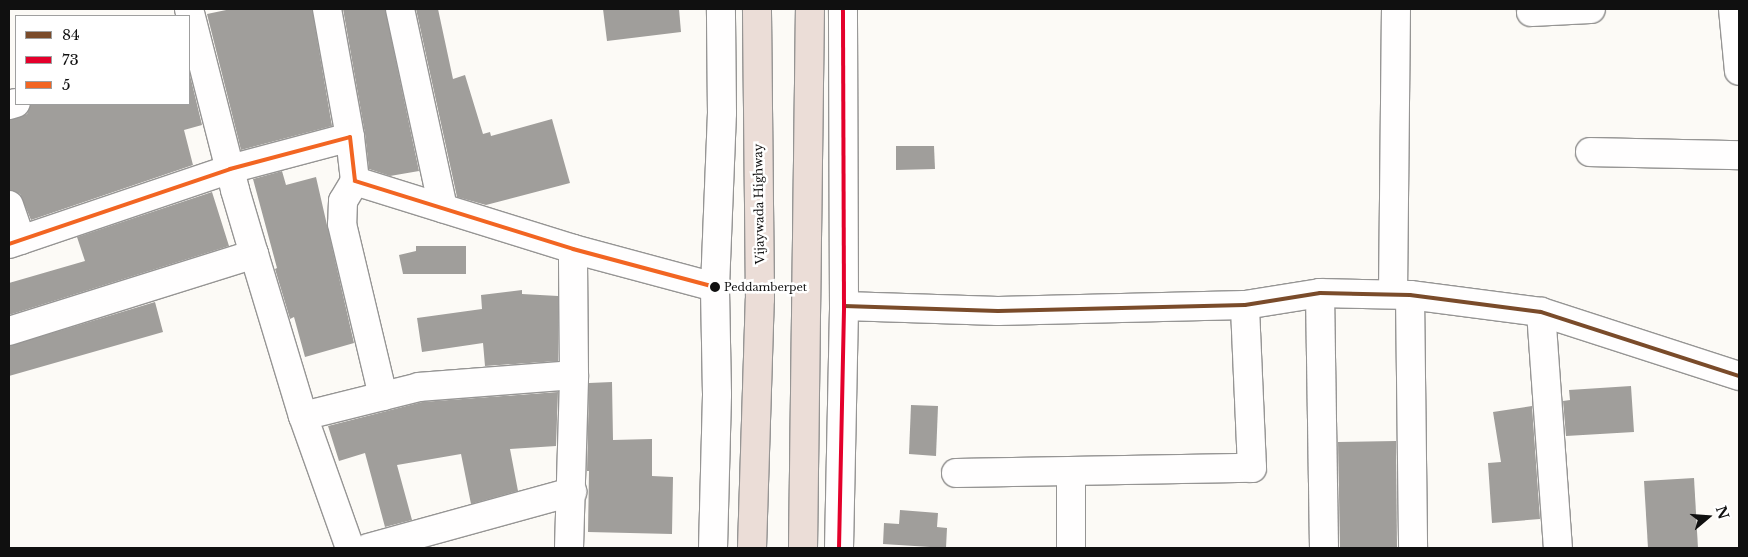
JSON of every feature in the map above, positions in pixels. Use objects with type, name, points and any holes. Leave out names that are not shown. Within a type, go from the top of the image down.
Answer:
[{"type":"highway","name":"Vijaywada Highway","points":[[752,548],[760,299],[757,9]]},
{"type":"highway","points":[[803,548],[810,9]]},
{"type":"street","points":[[189,9],[254,254],[303,416],[350,548]]},
{"type":"street","points":[[327,9],[350,137],[355,181],[343,201],[342,224],[383,396]]},
{"type":"street","points":[[400,9],[443,208]]},
{"type":"street","points":[[713,548],[717,394],[715,287],[722,113],[721,9]]},
{"type":"street","points":[[839,548],[844,306],[843,9]]},
{"type":"street","points":[[1396,9],[1401,294],[1413,548]]},
{"type":"street","points":[[1531,12],[1591,9]]},
{"type":"street","points":[[1733,9],[1739,71]]},
{"type":"street","points":[[9,205],[15,242],[230,169],[350,137]]},
{"type":"street","points":[[1590,152],[1739,155]]},
{"type":"street","points":[[355,181],[573,249],[715,287]]},
{"type":"street","points":[[569,548],[574,375],[573,249]]},
{"type":"street","points":[[9,331],[254,254]]},
{"type":"street","points":[[844,306],[998,311],[1246,305],[1320,293],[1401,294],[1541,312],[1739,376]]},
{"type":"street","points":[[1320,293],[1324,548]]},
{"type":"street","points":[[956,473],[1252,468],[1246,305]]},
{"type":"street","points":[[1541,312],[1558,548]]},
{"type":"street","points":[[303,416],[419,387],[574,375]]},
{"type":"street","points":[[1071,472],[1071,548]]},
{"type":"street","points":[[368,548],[572,492]]},
{"type":"building","points":[[231,9],[312,9],[332,126],[241,150],[207,14]]},
{"type":"building","points":[[343,9],[385,9],[419,171],[390,176],[369,169],[365,134]]},
{"type":"building","points":[[416,9],[438,9],[453,79],[465,75],[483,134],[490,132],[491,136],[552,119],[570,183],[486,205],[457,197]]},
{"type":"building","points":[[603,9],[679,9],[681,32],[607,41]]},
{"type":"building","points":[[190,75],[202,125],[184,130],[193,165],[31,220],[20,194],[9,190],[9,120],[27,114],[31,105],[190,105]]},
{"type":"building","points":[[896,146],[934,146],[935,169],[896,170]]},
{"type":"building","points":[[282,171],[286,185],[316,177],[354,343],[305,357],[294,317],[290,319],[275,269],[277,268],[253,179]]},
{"type":"building","points":[[212,192],[229,246],[9,315],[9,283],[85,261],[77,237]]},
{"type":"building","points":[[416,246],[466,246],[466,274],[403,274],[399,255],[416,251]]},
{"type":"building","points":[[522,290],[522,294],[558,296],[558,361],[485,366],[483,343],[422,352],[417,318],[482,309],[481,295]]},
{"type":"building","points":[[155,302],[163,332],[9,376],[9,346]]},
{"type":"building","points":[[612,382],[613,440],[652,439],[652,476],[673,477],[672,534],[588,532],[589,383]]},
{"type":"building","points":[[1631,386],[1634,432],[1566,436],[1563,401],[1570,400],[1569,390]]},
{"type":"building","points":[[558,392],[556,446],[510,449],[518,491],[471,504],[461,454],[397,465],[412,520],[385,527],[365,453],[339,461],[328,426],[422,402]]},
{"type":"building","points":[[911,405],[938,406],[936,456],[909,454]]},
{"type":"building","points":[[1532,406],[1540,519],[1492,523],[1488,463],[1501,462],[1493,412]]},
{"type":"building","points":[[1396,441],[1397,548],[1340,548],[1338,442]]},
{"type":"building","points":[[1694,478],[1698,548],[1648,548],[1644,481]]},
{"type":"building","points":[[900,510],[938,513],[937,527],[947,528],[946,548],[883,544],[884,523],[899,524]]},
{"type":"transit line","name":"73","points":[[839,548],[844,306],[843,9]]},
{"type":"transit line","name":"5","points":[[9,244],[230,169],[350,137],[355,181],[573,249],[715,287]]},
{"type":"transit line","name":"84","points":[[844,306],[998,311],[1245,305],[1320,293],[1410,295],[1541,312],[1739,376]]},
{"type":"place","name":"Peddamberpet","points":[[715,287]]}]
